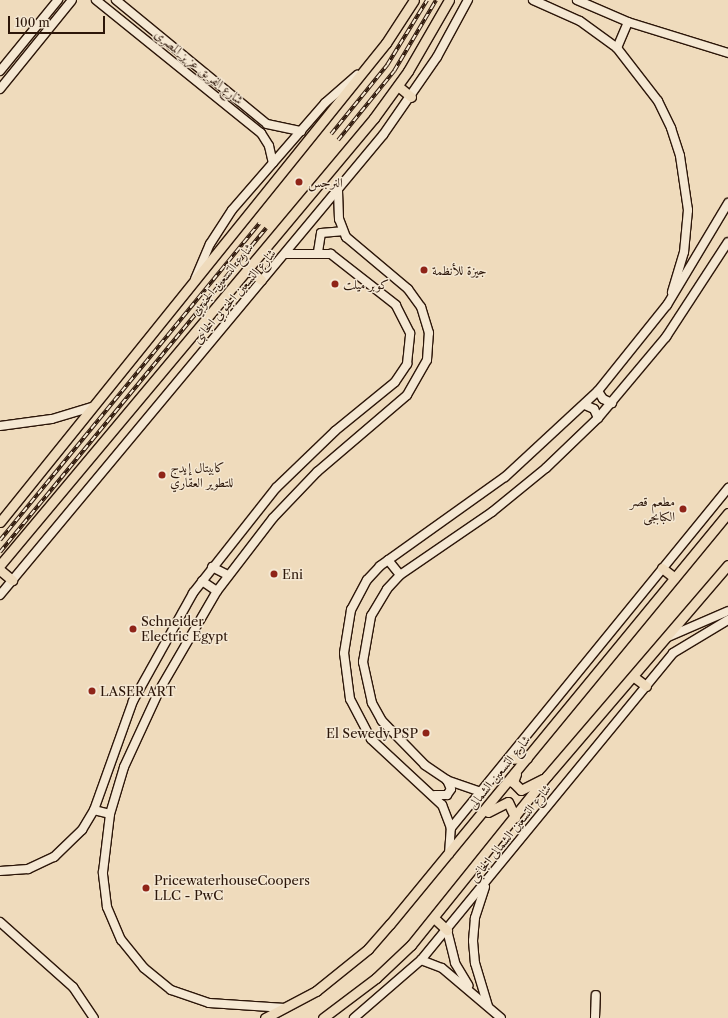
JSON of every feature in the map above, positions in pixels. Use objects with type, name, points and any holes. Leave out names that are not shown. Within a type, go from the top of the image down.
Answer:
[{"type":"main road","name":"شارع التسعين الجنوبي","points":[[0,522],[364,70],[414,0]]},
{"type":"main road","name":"شارع التسعين الجنوبي","points":[[0,565],[248,270],[398,86],[449,0]]},
{"type":"main road","points":[[398,86],[411,97]]},
{"type":"main road","points":[[248,270],[261,280]]},
{"type":"main road","name":"شارع التسعين الشمالى","points":[[265,1018],[316,991],[368,948],[480,817],[728,513]]},
{"type":"main road","points":[[323,1018],[376,978],[434,918],[547,776],[634,677],[728,565]]},
{"type":"main road","points":[[662,568],[675,578]]},
{"type":"main road","points":[[0,570],[12,580]]},
{"type":"main road","points":[[634,677],[646,686]]},
{"type":"main road","points":[[508,759],[527,758]]},
{"type":"main road","points":[[517,770],[513,782],[521,790],[547,776]]},
{"type":"main road","points":[[480,817],[508,802],[515,817]]},
{"type":"main road","points":[[434,918],[447,930]]},
{"type":"street","points":[[0,71],[58,0]]},
{"type":"street","points":[[0,89],[72,0]]},
{"type":"street","name":"شارع الفريق عزيز المصرى","points":[[96,0],[261,133],[270,146],[273,163]]},
{"type":"street","name":"شارع الفريق عزيز المصرى","points":[[116,0],[267,124],[300,131]]},
{"type":"street","points":[[467,2],[475,0]]},
{"type":"street","points":[[533,0],[580,21],[617,48],[658,101],[680,156],[688,210],[684,252],[667,304]]},
{"type":"street","points":[[577,0],[628,22],[728,53]]},
{"type":"street","name":"شارع التسعين الجنوبي الجانبى","points":[[0,595],[261,280],[286,254],[338,190],[411,97],[467,2]]},
{"type":"street","points":[[617,48],[628,22]]},
{"type":"street","points":[[194,281],[224,221],[300,131],[334,95],[364,70]]},
{"type":"street","points":[[285,1008],[241,1007],[189,998],[171,990],[132,955],[113,924],[104,890],[110,814],[124,766],[146,716],[217,591],[273,518],[317,472],[407,395],[427,360],[426,319],[413,295],[342,231],[338,190]]},
{"type":"street","points":[[449,854],[451,828],[435,795],[371,739],[358,720],[345,678],[345,634],[351,610],[367,580],[388,560],[505,477],[585,405],[598,391],[667,304],[728,203]]},
{"type":"street","points":[[318,252],[321,233],[342,231]]},
{"type":"street","points":[[435,795],[447,795],[451,786],[447,780],[393,734],[372,702],[365,682],[363,646],[371,616],[386,589],[400,576],[492,512],[546,468],[598,418],[666,337],[728,242]]},
{"type":"street","points":[[0,871],[28,869],[54,857],[82,830],[94,810],[133,701],[171,628],[202,581],[276,488],[335,431],[395,382],[407,364],[411,338],[402,313],[346,263],[318,252],[286,254]]},
{"type":"street","points":[[598,391],[603,399],[612,403]]},
{"type":"street","points":[[585,405],[594,409],[598,418]]},
{"type":"street","points":[[0,426],[45,420],[92,407]]},
{"type":"street","points":[[451,828],[728,488]]},
{"type":"street","points":[[388,560],[400,576]]},
{"type":"street","points":[[212,567],[228,575]]},
{"type":"street","points":[[202,581],[217,591]]},
{"type":"street","points":[[668,637],[728,611]]},
{"type":"street","name":"شارع التسعين الشمالى الجانبى","points":[[354,1018],[421,960],[673,653],[728,620]]},
{"type":"street","points":[[447,780],[481,792]]},
{"type":"street","points":[[94,810],[110,814]]},
{"type":"street","points":[[488,1006],[475,963],[473,941],[475,918],[490,877]]},
{"type":"street","points":[[0,922],[73,987],[94,1018]]},
{"type":"street","points":[[447,930],[455,963],[474,994]]},
{"type":"street","points":[[421,960],[442,968],[501,1018]]},
{"type":"street","points":[[595,1018],[596,995]]},
{"type":"railway","points":[[331,134],[387,65],[427,0]]},
{"type":"railway","points":[[338,140],[394,71],[436,0]]},
{"type":"railway","points":[[0,540],[259,223]]},
{"type":"railway","points":[[0,552],[266,228]]},
{"type":"place","name":"النرجس","points":[[299,182]]},
{"type":"place","name":"جيزة للأنظمة","points":[[424,270]]},
{"type":"place","name":"كوبر ميلت","points":[[335,284]]},
{"type":"place","name":"كابيتال إيدج للتطوير العقاري","points":[[162,475]]},
{"type":"place","name":"مطعم قصر الكبابجى","points":[[683,509]]},
{"type":"place","name":"Eni","points":[[274,574]]},
{"type":"place","name":"Schneider Electric Egypt","points":[[133,629]]},
{"type":"place","name":"LASER ART","points":[[92,691]]},
{"type":"place","name":"El Sewedy PSP","points":[[426,733]]},
{"type":"place","name":"PricewaterhouseCoopers LLC - PwC","points":[[146,888]]}]
